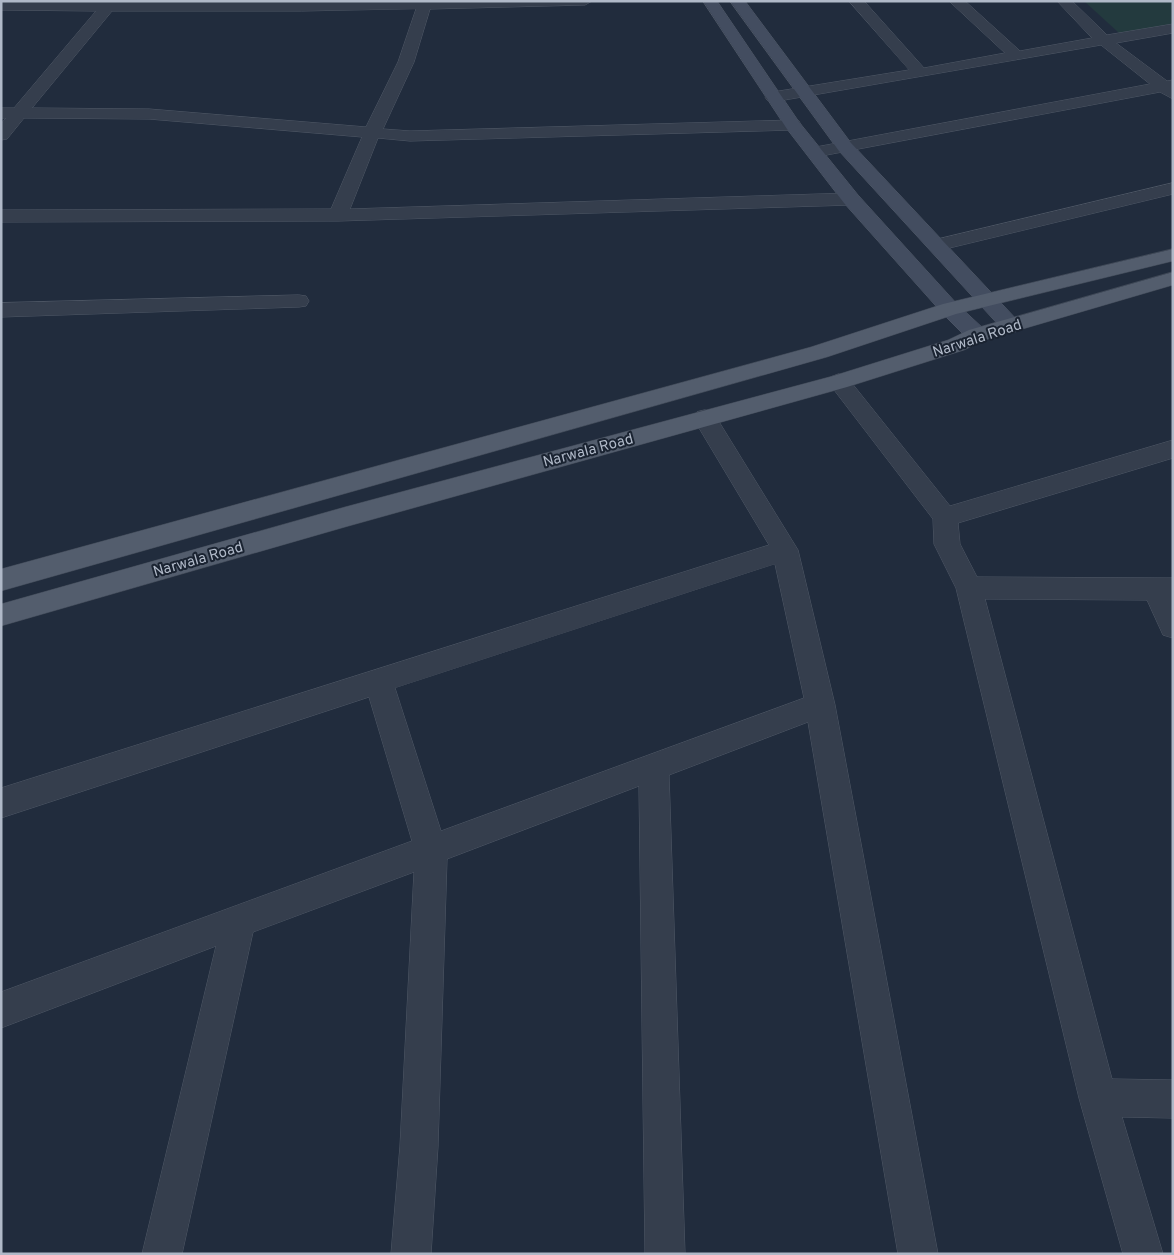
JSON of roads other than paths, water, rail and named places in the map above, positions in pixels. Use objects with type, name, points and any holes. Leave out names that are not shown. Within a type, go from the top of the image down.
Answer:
[{"type":"main road","points":[[710,1],[773,97],[851,199],[950,309],[977,336]]},
{"type":"main road","points":[[737,1],[845,147],[1011,326]]},
{"type":"main road","name":"Narwala Road","points":[[1,580],[810,355],[950,309],[1173,255]]},
{"type":"main road","name":"Narwala Road","points":[[1,615],[335,520],[838,382],[977,336],[1173,278]]},
{"type":"street","points":[[1,6],[111,4],[424,5],[585,1]]},
{"type":"street","points":[[856,1],[920,73]]},
{"type":"street","points":[[956,1],[1017,56]]},
{"type":"street","points":[[1064,1],[1103,40],[1169,89]]},
{"type":"street","points":[[1,135],[111,4]]},
{"type":"street","points":[[338,215],[372,133],[406,62],[424,5]]},
{"type":"street","points":[[773,97],[1173,28]]},
{"type":"street","points":[[816,152],[1169,89]]},
{"type":"street","points":[[1,113],[149,114],[410,136],[793,125]]},
{"type":"street","points":[[937,245],[1173,188]]},
{"type":"street","points":[[1,216],[338,215],[851,199]]},
{"type":"street","points":[[1,310],[299,301]]},
{"type":"street","points":[[838,382],[945,517],[947,544],[969,588],[1098,1098],[1143,1254]]},
{"type":"street","points":[[705,418],[785,550],[820,705],[918,1254]]},
{"type":"street","points":[[945,517],[1173,449]]},
{"type":"street","points":[[1116,467],[1173,468]]},
{"type":"street","points":[[1,803],[785,550]]},
{"type":"street","points":[[969,588],[1164,589],[1173,627]]},
{"type":"street","points":[[378,681],[431,850],[420,1136],[411,1254]]},
{"type":"street","points":[[1,1010],[820,705]]},
{"type":"street","points":[[654,767],[665,1254]]},
{"type":"street","points":[[162,1254],[239,921]]},
{"type":"street","points":[[1098,1098],[1173,1098]]}]
